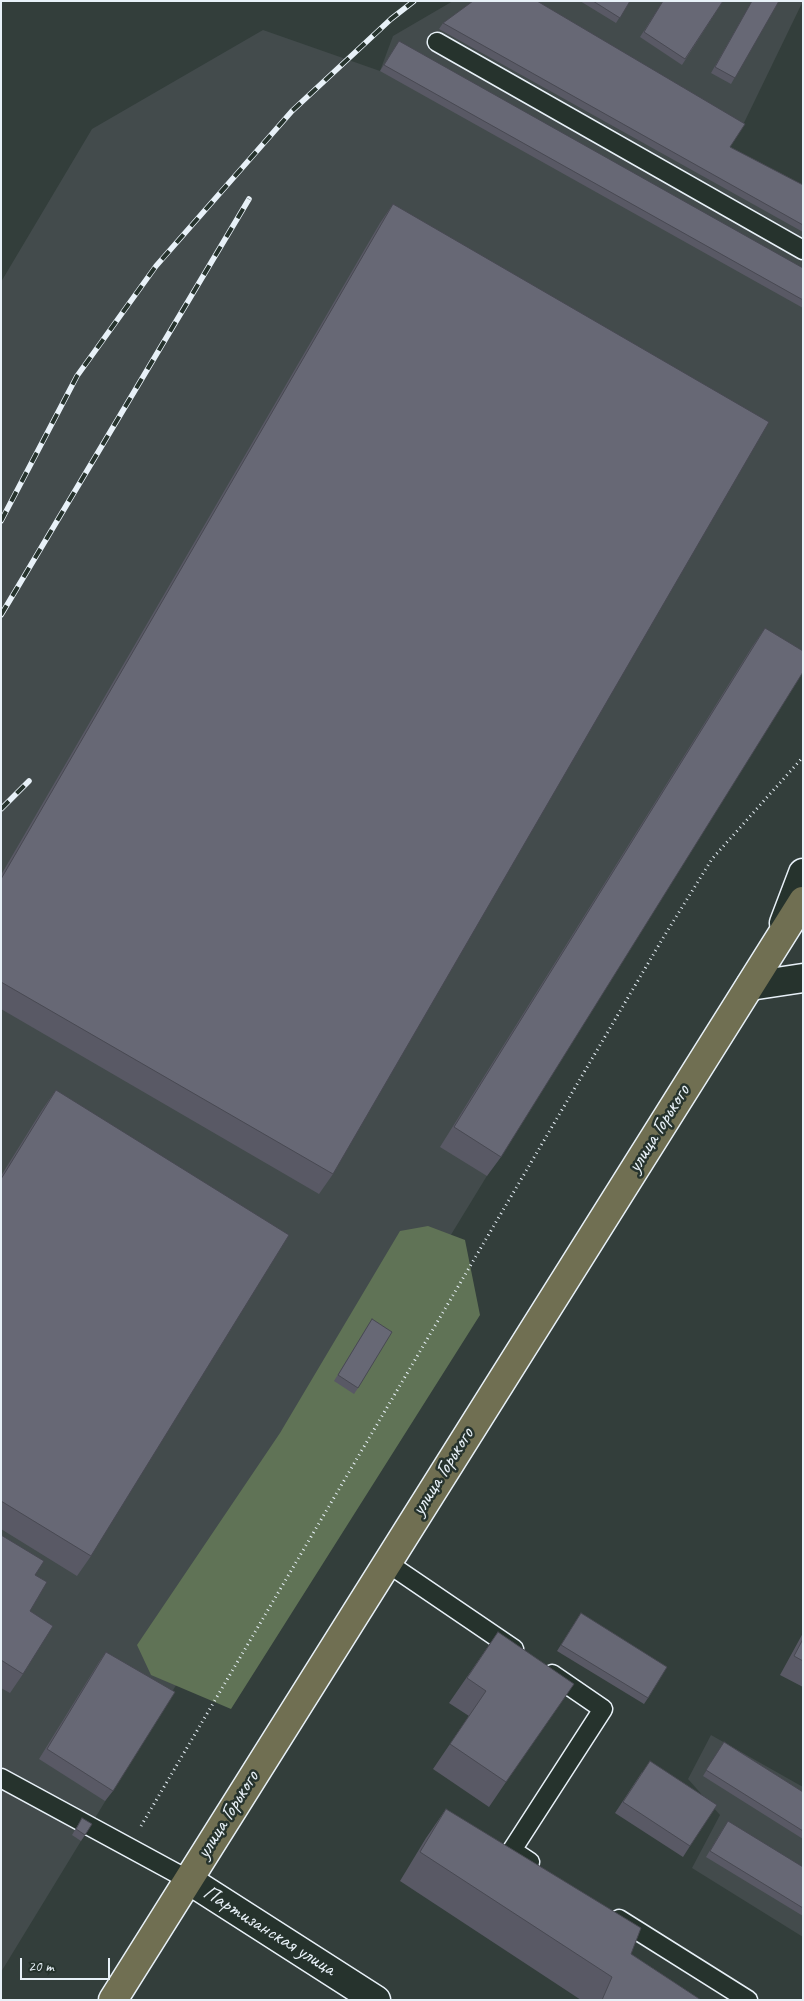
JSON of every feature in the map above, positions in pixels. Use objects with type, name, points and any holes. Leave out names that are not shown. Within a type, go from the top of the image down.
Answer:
[{"type":"main road","points":[[775,945],[803,901]]},
{"type":"main road","name":"улица Горького","points":[[113,2000],[187,1879],[775,945]]},
{"type":"street","name":"улица Горького","points":[[775,945],[803,873]]},
{"type":"street","name":"улица Горького","points":[[775,945],[803,922]]},
{"type":"street","points":[[750,986],[803,978]]},
{"type":"street","name":"Партизанская улица","points":[[187,1879],[376,2000]]},
{"type":"lane","points":[[437,42],[803,250]]},
{"type":"lane","points":[[386,1562],[603,1709],[512,1850],[545,1872]]},
{"type":"lane","points":[[1,1778],[187,1879]]},
{"type":"lane","points":[[604,1909],[748,2000]]},
{"type":"path","points":[[129,1846],[663,938],[712,859],[803,757]]},
{"type":"shaded area","points":[[453,1],[803,1],[741,129],[726,153],[803,191],[803,658],[1,1972],[1,282],[92,129],[263,30],[380,71],[393,36]]},
{"type":"shaded area","points":[[711,1735],[803,1787],[803,1937],[692,1868],[720,1815],[688,1779]]},
{"type":"green space","points":[[428,1226],[465,1240],[480,1315],[231,1709],[151,1675],[137,1645],[280,1433],[400,1231]]},
{"type":"building","points":[[473,1],[537,1],[745,124],[730,147],[803,185],[803,225],[443,23]]},
{"type":"building","points":[[593,1],[630,1],[620,18]]},
{"type":"building","points":[[663,1],[723,1],[685,59],[644,32]]},
{"type":"building","points":[[752,1],[779,1],[735,78],[715,67]]},
{"type":"building","points":[[399,41],[803,268],[803,300],[384,65]]},
{"type":"building","points":[[393,204],[769,422],[333,1174],[1,982],[1,879]]},
{"type":"building","points":[[765,628],[803,651],[803,672],[501,1157],[454,1127]]},
{"type":"building","points":[[56,1090],[289,1235],[91,1556],[1,1501],[1,1179]]},
{"type":"building","points":[[372,1319],[392,1332],[358,1388],[338,1375]]},
{"type":"building","points":[[1,1535],[44,1561],[35,1575],[47,1582],[30,1611],[53,1626],[23,1674],[1,1660]]},
{"type":"building","points":[[581,1613],[667,1667],[648,1698],[561,1645]]},
{"type":"building","points":[[498,1632],[574,1684],[506,1782],[450,1744],[486,1691],[467,1678]]},
{"type":"building","points":[[803,1639],[803,1661],[794,1656]]},
{"type":"building","points":[[106,1652],[175,1692],[113,1791],[47,1749]]},
{"type":"building","points":[[724,1742],[803,1792],[803,1831],[706,1770]]},
{"type":"building","points":[[650,1761],[717,1805],[690,1846],[623,1802]]},
{"type":"building","points":[[446,1809],[641,1928],[631,1954],[701,2000],[602,2000],[612,1977],[420,1852]]},
{"type":"building","points":[[82,1818],[92,1824],[85,1835],[76,1829]]},
{"type":"building","points":[[728,1821],[803,1867],[803,1908],[710,1851]]},
{"type":"railway","points":[[1,521],[77,376],[156,266],[292,111],[391,19],[414,1]]},
{"type":"railway","points":[[1,615],[249,199]]},
{"type":"railway","points":[[1,809],[29,781]]}]
